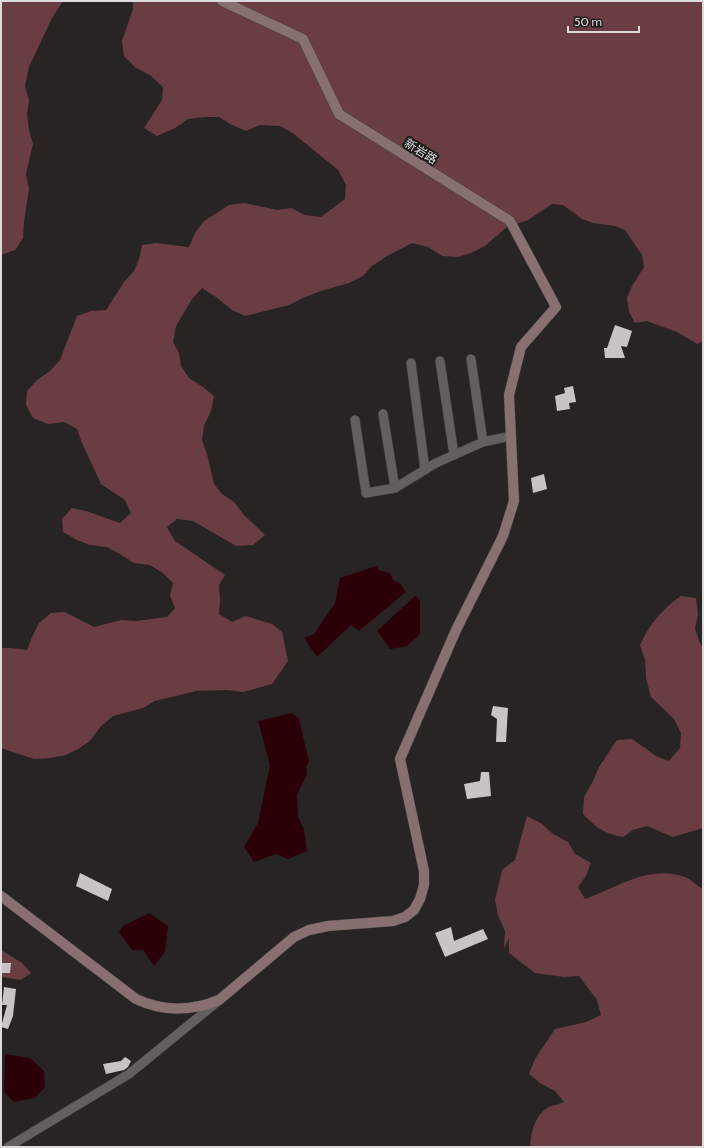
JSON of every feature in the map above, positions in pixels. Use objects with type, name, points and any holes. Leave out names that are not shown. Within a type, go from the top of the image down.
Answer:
[{"type":"street","name":"新岩路","points":[[222,1],[303,39],[339,114],[510,221],[556,307],[522,347],[509,396],[511,436]]},
{"type":"street","points":[[471,360],[483,442]]},
{"type":"street","points":[[440,361],[454,455]]},
{"type":"street","points":[[411,363],[425,470]]},
{"type":"street","points":[[383,414],[395,488]]},
{"type":"street","points":[[8,1147],[129,1074],[294,937],[309,930],[328,926],[393,921],[405,917],[414,910],[420,899],[424,885],[424,871],[400,759],[456,630],[503,536],[514,501],[511,436],[483,442],[454,455],[395,488],[366,493],[355,420]]},
{"type":"street","points":[[1,896],[136,999],[156,1007],[180,1008],[200,1006],[219,1000]]},
{"type":"shaded area","points":[[63,1],[52,18],[29,67],[25,86],[29,100],[27,114],[29,130],[33,144],[26,174],[29,189],[23,238],[15,250],[1,255],[1,2]]},
{"type":"shaded area","points":[[133,1],[703,1],[703,341],[697,344],[677,332],[647,321],[635,323],[629,312],[627,298],[632,286],[644,267],[642,255],[625,230],[615,226],[593,223],[582,219],[563,205],[552,204],[528,220],[507,227],[485,246],[471,253],[458,257],[442,256],[428,247],[412,243],[387,256],[372,266],[363,276],[349,283],[321,291],[289,305],[245,316],[232,310],[202,288],[192,299],[176,326],[173,342],[179,353],[181,366],[189,378],[214,396],[211,411],[204,426],[202,440],[214,484],[222,494],[234,502],[244,515],[265,535],[253,545],[236,546],[193,521],[177,519],[167,527],[175,541],[225,575],[219,585],[219,614],[232,622],[246,616],[272,624],[282,632],[288,661],[272,684],[243,692],[227,690],[196,691],[155,701],[143,708],[113,716],[100,727],[90,741],[66,755],[34,759],[1,748],[1,648],[27,650],[39,623],[51,613],[65,612],[94,627],[121,620],[136,621],[167,617],[175,608],[170,596],[173,583],[163,573],[150,565],[134,563],[107,547],[90,545],[63,532],[62,519],[72,508],[86,511],[120,523],[131,513],[125,500],[101,484],[77,429],[64,422],[48,424],[33,418],[26,405],[27,391],[60,360],[77,316],[91,311],[106,310],[124,282],[134,271],[139,259],[142,245],[156,243],[189,247],[195,233],[204,221],[229,205],[244,203],[277,210],[291,208],[305,215],[321,217],[345,199],[346,185],[338,170],[294,134],[280,126],[260,125],[246,131],[219,117],[204,117],[188,119],[175,128],[157,136],[144,128],[162,100],[163,87],[151,76],[135,67],[124,56],[122,41],[133,9]]},
{"type":"shaded area","points":[[376,566],[379,570],[390,573],[393,580],[400,583],[406,592],[359,631],[351,625],[317,657],[304,638],[314,634],[335,603],[340,578]]},
{"type":"shaded area","points":[[416,596],[420,601],[420,634],[407,646],[390,649],[377,631]]},
{"type":"shaded area","points":[[681,596],[696,598],[698,614],[695,629],[703,647],[703,828],[673,837],[647,826],[633,830],[623,837],[610,834],[592,823],[583,814],[584,797],[599,767],[617,740],[632,739],[656,756],[669,761],[680,748],[681,733],[674,719],[651,697],[646,678],[645,660],[640,645],[657,618],[668,606]]},
{"type":"shaded area","points":[[292,713],[299,719],[309,762],[306,767],[307,774],[297,795],[298,817],[304,829],[307,851],[288,859],[276,854],[254,862],[244,847],[258,823],[270,765],[258,721]]},
{"type":"shaded area","points":[[527,816],[542,824],[553,834],[568,842],[575,854],[591,863],[586,876],[578,887],[585,899],[622,883],[646,875],[659,873],[685,877],[703,889],[703,1147],[530,1147],[531,1135],[541,1113],[551,1106],[564,1102],[555,1091],[540,1083],[529,1074],[535,1059],[555,1029],[586,1022],[601,1015],[597,1000],[579,976],[564,977],[535,973],[509,953],[509,938],[504,949],[505,931],[498,915],[495,900],[502,870],[515,860]]},
{"type":"shaded area","points":[[149,913],[168,926],[165,952],[154,966],[143,950],[132,950],[119,932],[123,926]]},
{"type":"shaded area","points":[[1,950],[22,963],[31,973],[21,980],[1,977]]},
{"type":"shaded area","points":[[5,1054],[30,1058],[44,1071],[45,1087],[35,1098],[14,1102],[4,1092]]},
{"type":"building","points":[[615,325],[632,331],[627,347],[621,346],[625,358],[605,358],[604,348],[607,348]]},
{"type":"building","points":[[573,386],[576,402],[569,403],[570,409],[557,411],[555,396],[565,393],[564,388]]},
{"type":"building","points":[[544,474],[547,489],[533,493],[531,478]]},
{"type":"building","points":[[493,706],[508,708],[506,742],[496,742],[497,719],[491,715]]},
{"type":"building","points":[[481,772],[489,772],[491,796],[467,799],[464,784],[480,781]]},
{"type":"building","points":[[80,873],[112,889],[108,901],[76,886]]},
{"type":"building","points":[[451,927],[454,941],[483,929],[488,939],[445,957],[435,933]]},
{"type":"building","points":[[1,963],[11,963],[10,973],[1,973]]},
{"type":"building","points":[[4,987],[16,989],[13,1016],[8,1029],[1,1027],[7,1005],[2,1005]]},
{"type":"building","points":[[125,1057],[131,1061],[128,1067],[124,1070],[106,1074],[103,1064],[121,1061]]}]
